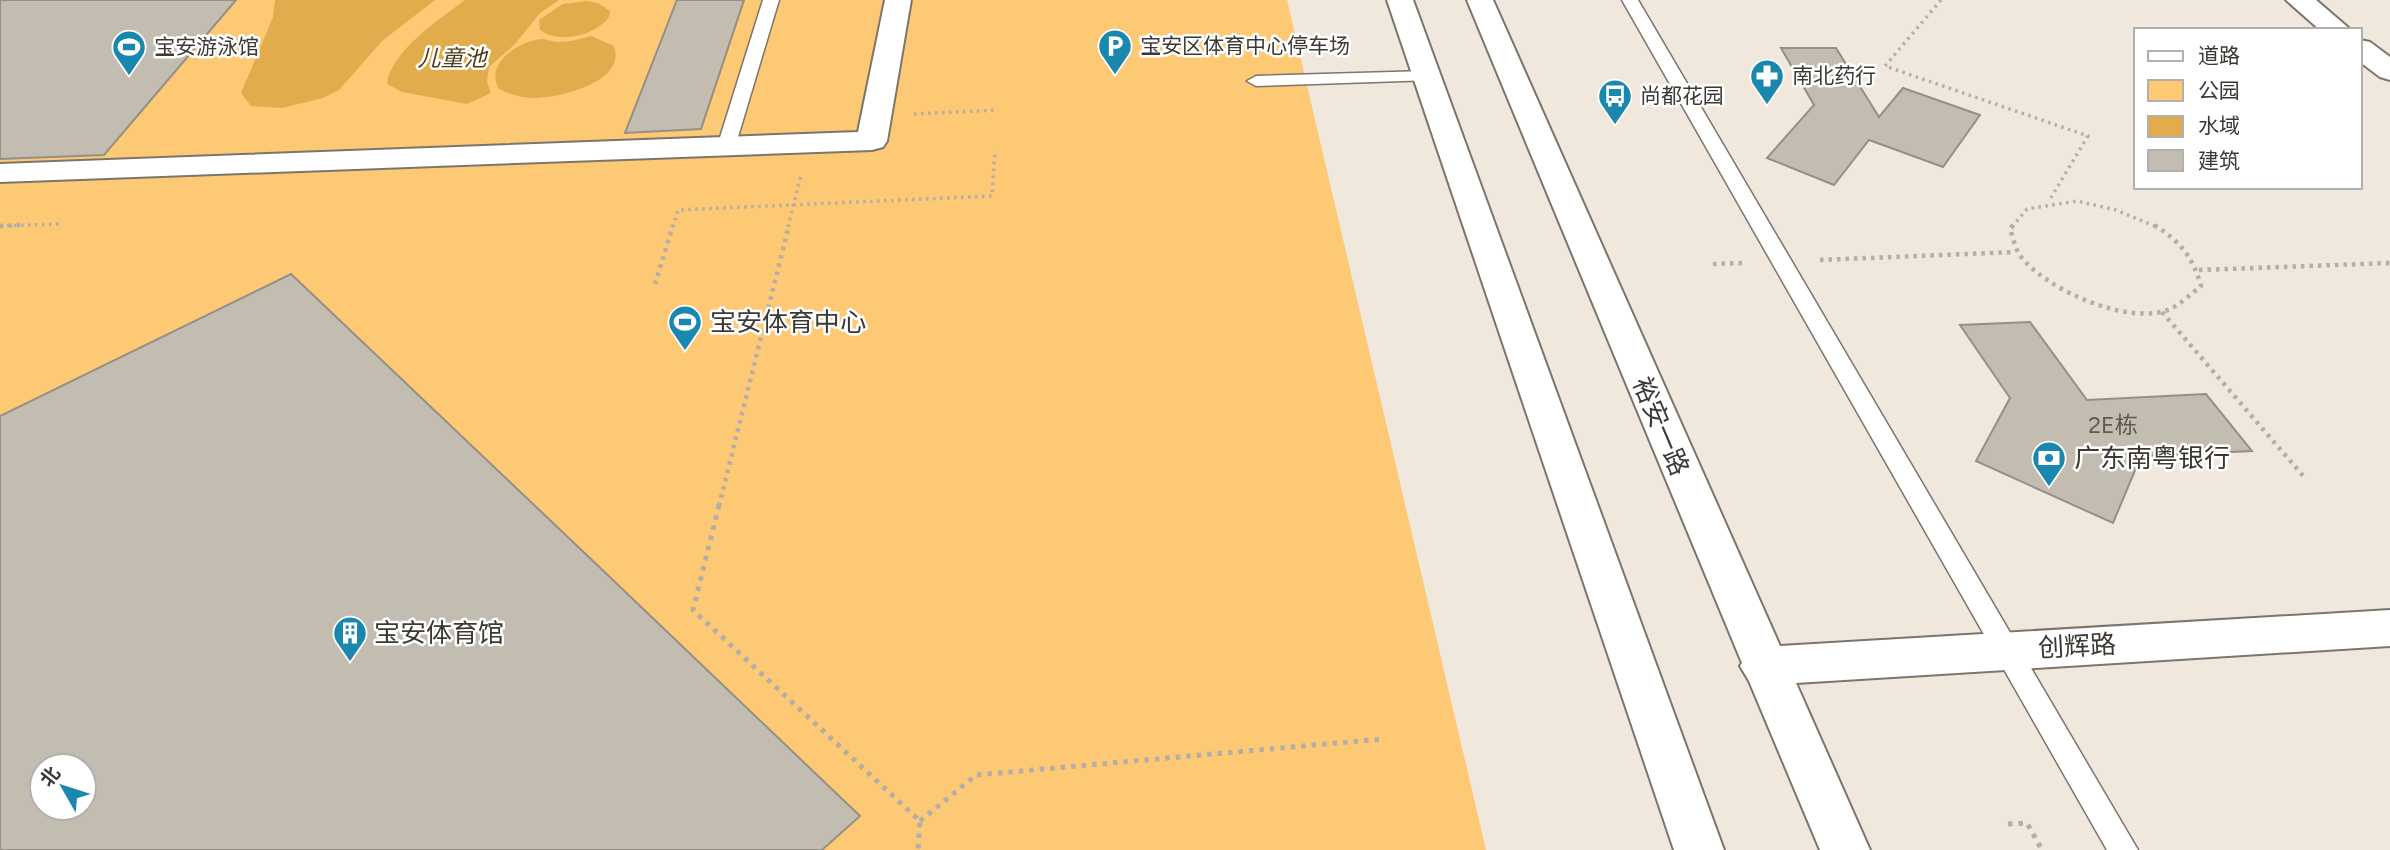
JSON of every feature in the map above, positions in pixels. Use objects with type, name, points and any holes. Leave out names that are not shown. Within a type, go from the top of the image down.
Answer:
[{"type":"main road","points":[[0,173],[872,141],[898,0]]},
{"type":"main road","points":[[1400,0],[1699,850]]},
{"type":"main road","name":"裕安一路","points":[[1479,0],[1763,666],[1845,850]]},
{"type":"main road","points":[[2299,0],[2334,28]]},
{"type":"main road","points":[[2362,50],[2390,71]]},
{"type":"main road","name":"创辉路","points":[[1763,666],[2390,628]]},
{"type":"lane","points":[[726,147],[771,0]]},
{"type":"lane","points":[[1630,0],[2123,850]]},
{"type":"lane","points":[[1256,81],[1427,76]]},
{"type":"path","points":[[1941,0],[1885,66],[2088,136],[2049,202]]},
{"type":"path","points":[[877,116],[997,110]]},
{"type":"path","points":[[654,284],[678,210],[992,196],[995,150]]},
{"type":"path","points":[[2077,201],[2138,218],[2166,233],[2187,251],[2199,270],[2201,286],[2191,300],[2173,309],[2116,310],[2084,301],[2046,281],[2015,252],[2009,235],[2013,219],[2027,208],[2049,202],[2077,201]]},
{"type":"path","points":[[794,205],[693,610],[920,821]]},
{"type":"path","points":[[0,226],[60,224]]},
{"type":"path","points":[[1809,260],[2015,252]]},
{"type":"path","points":[[1713,264],[1754,262]]},
{"type":"path","points":[[2199,270],[2390,262]]},
{"type":"path","points":[[2161,311],[2305,478]]},
{"type":"path","points":[[918,850],[920,821],[976,775],[1382,739]]},
{"type":"path","points":[[2008,824],[2027,823],[2042,850]]},
{"type":"green space","name":"宝安体育中心","points":[[0,0],[1287,0],[1486,850],[0,850]]},
{"type":"water","points":[[275,0],[435,0],[382,41],[339,90],[323,98],[282,108],[251,106],[241,93],[273,17]]},
{"type":"water","name":"儿童池","points":[[465,0],[559,0],[540,13],[515,44],[489,67],[487,82],[491,93],[467,104],[402,92],[387,84],[390,72],[407,48]]},
{"type":"water","name":"儿童池","points":[[587,1],[598,3],[610,11],[609,17],[595,29],[567,37],[557,37],[540,30],[539,20],[563,4]]},
{"type":"water","name":"儿童池","points":[[591,36],[614,46],[615,59],[610,70],[600,79],[572,92],[543,98],[522,97],[499,89],[496,71],[506,55],[514,49],[542,39],[562,42]]},
{"type":"building","points":[[0,0],[236,0],[104,155],[0,159]]},
{"type":"building","points":[[677,0],[744,0],[701,129],[625,133]]},
{"type":"building","points":[[1781,48],[1836,48],[1879,117],[1903,88],[1980,115],[1943,167],[1869,140],[1834,185],[1767,158],[1814,105]]},
{"type":"building","name":"宝安体育馆","points":[[291,274],[860,816],[822,850],[0,850],[0,416]]},
{"type":"building","points":[[2030,322],[2087,400],[2206,394],[2252,451],[2141,456],[2113,523],[1976,461],[2010,398],[1960,325]]},
{"type":"place","name":"宝安区体育中心停车场","points":[[1115,76]]},
{"type":"place","name":"宝安游泳馆","points":[[129,77]]},
{"type":"place","name":"南北药行","points":[[1767,106]]},
{"type":"place","name":"尚都花园","points":[[1615,126]]},
{"type":"place","name":"宝安体育中心","points":[[685,352]]},
{"type":"place","name":"广东南粤银行","points":[[2049,488]]},
{"type":"place","name":"宝安体育馆","points":[[350,663]]}]
